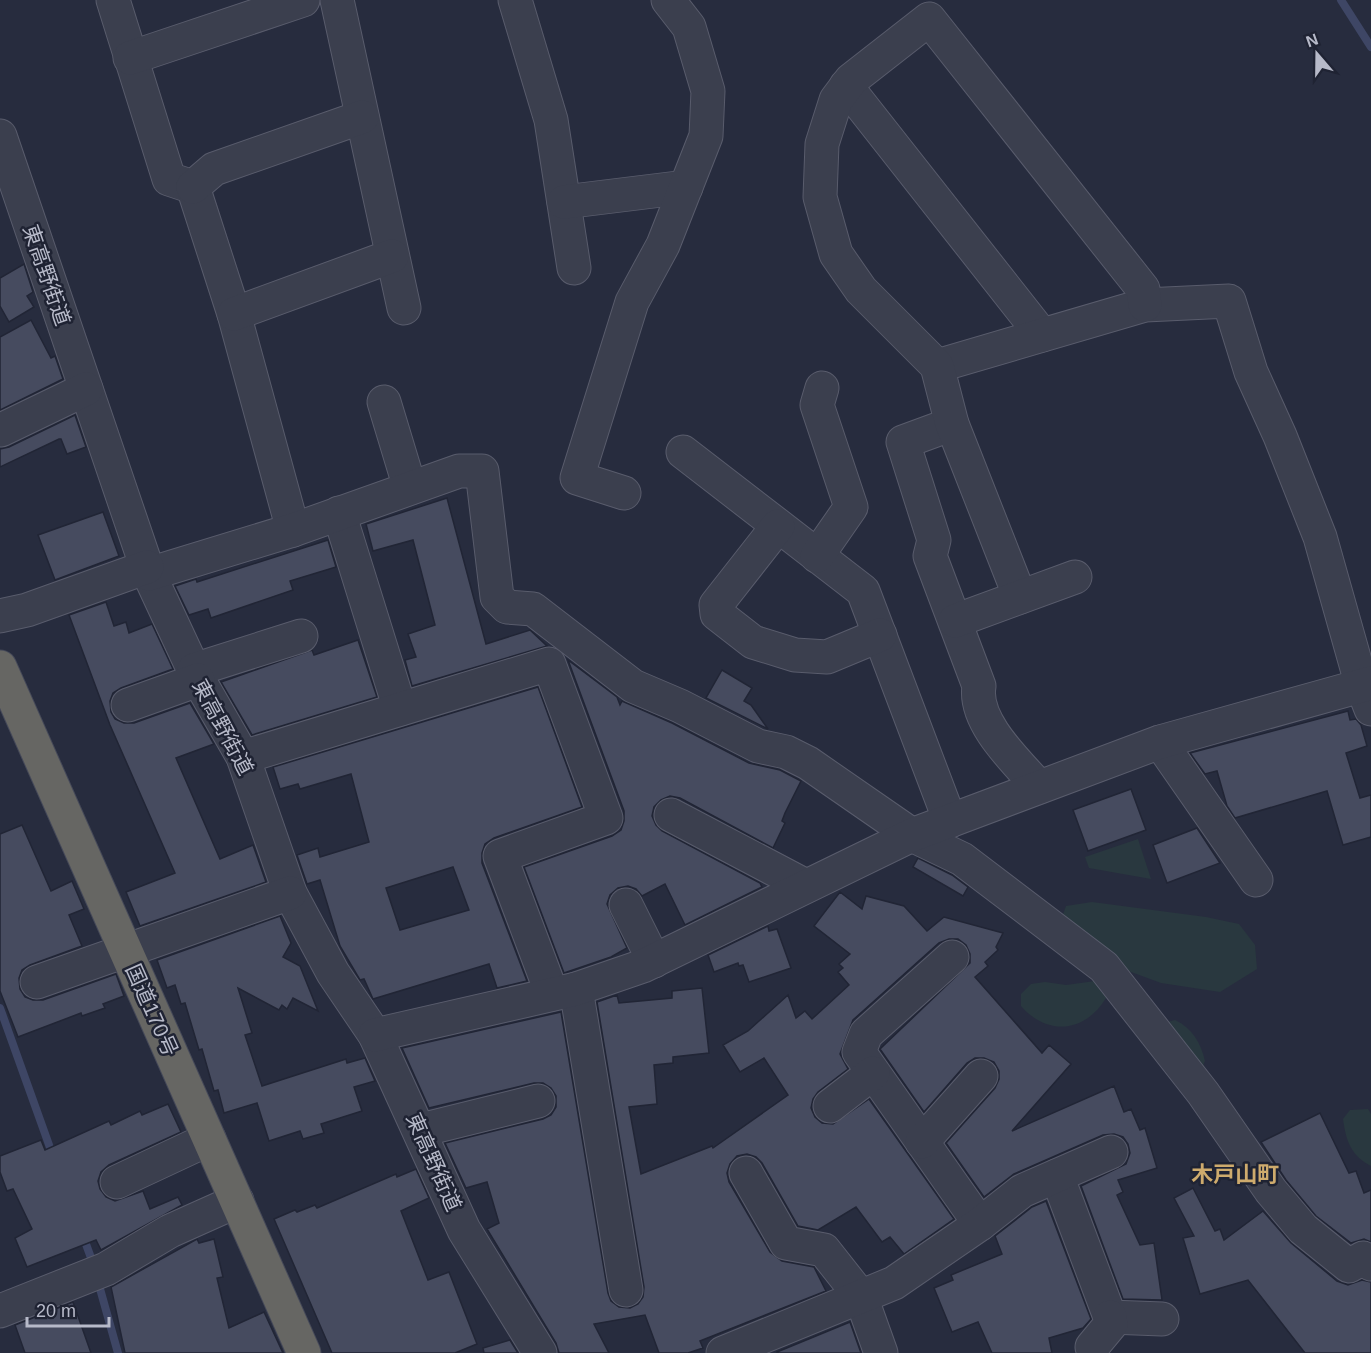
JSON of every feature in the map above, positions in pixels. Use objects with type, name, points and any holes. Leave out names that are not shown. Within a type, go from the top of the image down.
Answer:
[{"type":"highway","name":"国道170号","points":[[0,667],[304,1353]]},
{"type":"street","points":[[113,0],[169,179],[193,187]]},
{"type":"street","points":[[130,58],[246,9],[303,0]]},
{"type":"street","points":[[336,0],[404,308]]},
{"type":"street","points":[[515,0],[551,120],[574,268]]},
{"type":"street","points":[[624,493],[577,478],[632,302],[663,245],[706,136],[708,91],[689,27],[668,0]]},
{"type":"street","points":[[1020,597],[952,424],[937,366],[861,290],[836,254],[820,197],[822,144],[836,100],[846,86],[929,19],[1143,289],[1145,305]]},
{"type":"street","points":[[846,86],[1042,335]]},
{"type":"street","points":[[193,187],[214,169],[362,117]]},
{"type":"street","name":"東高野街道","points":[[0,136],[148,571],[196,675],[243,757],[290,893],[333,973],[375,1035],[464,1230],[540,1353]]},
{"type":"street","points":[[193,187],[234,314],[293,530]]},
{"type":"street","points":[[564,202],[686,187]]},
{"type":"street","points":[[234,314],[392,256]]},
{"type":"street","points":[[375,1035],[564,991],[654,961],[912,835],[1160,742],[1368,693],[1320,537],[1280,436],[1251,372],[1229,301],[1145,305],[937,366]]},
{"type":"street","points":[[817,556],[851,507],[817,405],[822,388]]},
{"type":"street","points":[[1,430],[86,389]]},
{"type":"street","points":[[384,402],[410,488]]},
{"type":"street","points":[[952,424],[903,442],[934,540],[930,556],[979,686],[977,698],[993,734],[1039,787]]},
{"type":"street","points":[[683,452],[863,591],[950,820]]},
{"type":"street","points":[[0,616],[27,610],[148,571],[293,530],[459,471],[482,471],[497,597],[507,607],[533,609],[633,686],[680,706],[758,746],[786,752],[808,763],[912,835],[962,859],[1104,967],[1203,1093],[1271,1191],[1303,1229],[1349,1266],[1364,1258],[1371,1264]]},
{"type":"street","points":[[339,513],[400,709]]},
{"type":"street","points":[[778,526],[716,605],[717,614],[753,642],[795,655],[827,657],[880,635]]},
{"type":"street","points":[[955,621],[1075,577]]},
{"type":"street","points":[[128,705],[196,675],[301,636]]},
{"type":"street","points":[[243,757],[549,664],[606,818],[500,856],[564,991],[626,1290]]},
{"type":"street","points":[[1160,742],[1256,880]]},
{"type":"street","points":[[671,815],[806,886]]},
{"type":"street","points":[[37,982],[290,893]]},
{"type":"street","points":[[626,905],[654,961]]},
{"type":"street","points":[[952,957],[866,1034],[859,1052],[980,1224]]},
{"type":"street","points":[[830,1106],[873,1073]]},
{"type":"street","points":[[922,1142],[981,1076]]},
{"type":"street","points":[[420,1130],[538,1101]]},
{"type":"street","points":[[117,1182],[209,1139]]},
{"type":"street","points":[[723,1353],[894,1283],[980,1224],[1022,1191],[1111,1152]]},
{"type":"street","points":[[746,1173],[786,1243],[824,1250],[861,1296],[882,1353]]},
{"type":"street","points":[[1058,1176],[1110,1317],[1111,1324],[1092,1347]]},
{"type":"street","points":[[0,1311],[27,1298],[106,1269],[170,1231],[237,1201]]},
{"type":"street","points":[[1110,1317],[1161,1319]]},
{"type":"shaded area","points":[[1138,839],[1151,879],[1089,868],[1085,857]]},
{"type":"shaded area","points":[[1092,902],[1206,917],[1239,924],[1255,945],[1257,969],[1220,992],[1161,983],[1123,969],[1060,923],[1066,906]]},
{"type":"shaded area","points":[[1095,981],[1105,991],[1106,998],[1097,1010],[1077,1024],[1054,1026],[1031,1016],[1021,1006],[1021,994],[1031,984],[1045,982],[1066,985]]},
{"type":"shaded area","points":[[1175,1020],[1186,1027],[1198,1042],[1205,1061],[1202,1068],[1156,1025]]},
{"type":"shaded area","points":[[1368,1109],[1371,1114],[1371,1166],[1354,1153],[1343,1119],[1350,1110]]},
{"type":"building","points":[[24,264],[33,292],[27,296],[34,307],[9,322],[0,306],[0,278]]},
{"type":"building","points":[[31,320],[51,358],[55,356],[63,379],[0,410],[0,337]]},
{"type":"building","points":[[75,415],[86,447],[67,454],[59,439],[0,467],[0,449],[9,447]]},
{"type":"building","points":[[447,498],[486,644],[530,630],[547,646],[412,686],[405,660],[416,657],[408,634],[435,625],[413,540],[373,551],[366,524]]},
{"type":"building","points":[[103,512],[119,556],[55,580],[38,535]]},
{"type":"building","points":[[328,540],[336,567],[290,581],[293,590],[211,618],[208,609],[189,615],[175,586],[196,579],[197,582]]},
{"type":"building","points":[[106,602],[114,626],[126,622],[129,633],[152,624],[173,669],[113,693],[110,701],[111,712],[115,719],[124,723],[134,723],[190,703],[214,744],[176,758],[220,859],[253,845],[266,882],[140,926],[126,892],[175,873],[110,725],[69,615]]},
{"type":"building","points":[[358,640],[377,697],[252,735],[221,682],[312,650],[314,655]]},
{"type":"building","points":[[568,660],[617,697],[620,705],[622,701],[672,723],[749,763],[780,770],[801,781],[785,813],[782,821],[785,823],[773,848],[680,798],[670,796],[661,800],[654,807],[652,816],[662,831],[760,883],[762,887],[685,925],[665,884],[642,896],[636,889],[628,886],[618,888],[610,895],[607,904],[627,948],[611,957],[564,973],[524,867],[612,836],[621,830],[624,821],[624,811]]},
{"type":"building","points":[[722,670],[752,688],[744,701],[751,705],[768,729],[706,698]]},
{"type":"building","points":[[538,687],[582,807],[494,838],[485,844],[482,853],[482,863],[527,981],[497,988],[489,964],[373,999],[364,979],[360,980],[340,946],[320,880],[307,884],[297,855],[318,848],[320,857],[369,842],[351,774],[300,789],[298,784],[280,789],[273,767]],"holes":[[[453,867],[469,910],[400,930],[386,888]]]},
{"type":"building","points":[[1348,711],[1350,720],[1356,719],[1361,725],[1367,746],[1346,753],[1360,798],[1371,795],[1371,837],[1343,845],[1327,791],[1235,818],[1227,806],[1217,771],[1205,774],[1190,753]]},
{"type":"building","points":[[1131,789],[1146,830],[1088,851],[1073,810]]},
{"type":"building","points":[[22,825],[51,891],[72,881],[84,909],[69,915],[82,946],[22,970],[19,978],[20,989],[25,997],[43,1000],[116,974],[124,996],[103,1004],[105,1008],[82,1016],[81,1013],[18,1037],[0,991],[0,834]]},
{"type":"building","points":[[1197,828],[1220,863],[1167,883],[1153,845]]},
{"type":"building","points":[[918,858],[952,875],[968,887],[963,896],[913,867]]},
{"type":"building","points":[[840,892],[862,909],[866,896],[904,906],[927,931],[944,917],[1003,933],[996,947],[998,950],[985,962],[988,966],[975,977],[1042,1053],[1049,1045],[1071,1064],[1012,1131],[1114,1086],[1124,1112],[1131,1109],[1140,1130],[1145,1128],[1157,1168],[1118,1180],[1123,1192],[1117,1195],[1140,1245],[1154,1243],[1162,1300],[1123,1299],[1081,1186],[1126,1164],[1130,1153],[1123,1137],[1114,1134],[1103,1135],[1014,1174],[984,1197],[946,1143],[995,1088],[999,1079],[999,1071],[994,1062],[984,1058],[975,1058],[967,1063],[924,1112],[880,1049],[970,963],[970,954],[966,945],[958,939],[949,939],[939,943],[853,1020],[840,1054],[848,1069],[818,1092],[811,1108],[815,1117],[822,1123],[833,1124],[869,1099],[954,1219],[904,1254],[890,1237],[882,1242],[856,1207],[818,1230],[798,1226],[762,1163],[756,1157],[747,1154],[737,1156],[730,1164],[727,1173],[729,1182],[770,1252],[782,1261],[814,1267],[826,1291],[700,1341],[703,1348],[688,1353],[659,1353],[645,1315],[594,1324],[609,1353],[559,1353],[556,1343],[487,1229],[499,1223],[487,1182],[466,1188],[445,1143],[543,1119],[551,1115],[556,1107],[556,1096],[551,1088],[543,1083],[534,1083],[429,1108],[402,1048],[561,1012],[608,1293],[611,1301],[619,1307],[630,1308],[638,1304],[643,1297],[644,1287],[597,1002],[617,995],[619,1003],[672,998],[672,991],[702,988],[709,1053],[673,1057],[673,1063],[654,1065],[657,1104],[629,1107],[641,1174],[712,1146],[713,1148],[788,1095],[764,1058],[740,1072],[723,1045],[748,1031],[788,995],[796,1018],[805,1011],[812,1019],[849,985],[838,972],[843,968],[839,964],[850,954],[814,926]]},
{"type":"building","points":[[280,916],[291,943],[283,957],[300,966],[318,1011],[293,998],[287,1009],[282,1005],[279,1010],[238,988],[252,1033],[245,1035],[262,1086],[346,1059],[347,1063],[365,1058],[375,1081],[354,1087],[362,1111],[321,1124],[324,1133],[303,1139],[300,1131],[269,1141],[257,1103],[224,1113],[218,1090],[214,1091],[202,1049],[199,1050],[185,1003],[181,1004],[175,985],[167,988],[157,960]]},
{"type":"building","points":[[768,926],[769,931],[777,929],[791,968],[749,982],[743,965],[739,966],[738,963],[714,972],[708,955]]},
{"type":"building","points":[[168,1104],[181,1132],[109,1165],[101,1172],[98,1181],[106,1197],[115,1201],[143,1191],[150,1209],[178,1197],[182,1205],[101,1250],[96,1240],[27,1267],[15,1238],[32,1229],[13,1189],[7,1191],[0,1172],[0,1156],[41,1140],[45,1150],[109,1121],[111,1125],[140,1111],[142,1115]]},
{"type":"building","points":[[1320,1113],[1349,1173],[1356,1171],[1364,1193],[1371,1190],[1371,1242],[1364,1239],[1351,1243],[1316,1216],[1286,1180],[1261,1142]]},
{"type":"building","points":[[416,1169],[429,1198],[401,1211],[428,1280],[449,1272],[477,1344],[455,1353],[332,1353],[274,1219],[295,1210],[297,1212],[315,1205],[317,1208],[396,1174],[397,1177]]},
{"type":"building","points":[[1193,1188],[1215,1231],[1220,1229],[1224,1240],[1263,1211],[1291,1243],[1337,1281],[1348,1285],[1362,1280],[1371,1282],[1371,1353],[1305,1353],[1248,1280],[1200,1294],[1183,1238],[1194,1236],[1174,1198]]},
{"type":"building","points":[[1046,1201],[1091,1319],[1083,1328],[1049,1338],[1052,1353],[992,1353],[978,1322],[952,1332],[934,1288],[953,1280],[951,1275],[1002,1254],[995,1236],[1032,1207]]},
{"type":"building","points":[[197,1239],[199,1243],[214,1239],[223,1277],[217,1278],[229,1328],[264,1312],[283,1353],[125,1353],[111,1287]]},
{"type":"building","points":[[73,1302],[91,1353],[25,1353],[15,1325]]},
{"type":"building","points":[[850,1322],[861,1353],[777,1353],[777,1352]]},
{"type":"building","points":[[510,1340],[518,1353],[484,1353],[483,1348]]},
{"type":"waterway","points":[[1341,0],[1371,47]]},
{"type":"waterway","points":[[0,1008],[53,1156]]},
{"type":"waterway","points":[[83,1236],[94,1266]]},
{"type":"waterway","points":[[97,1278],[118,1353]]},
{"type":"district","name":"木戸山町","points":[[1235,1174]]}]
